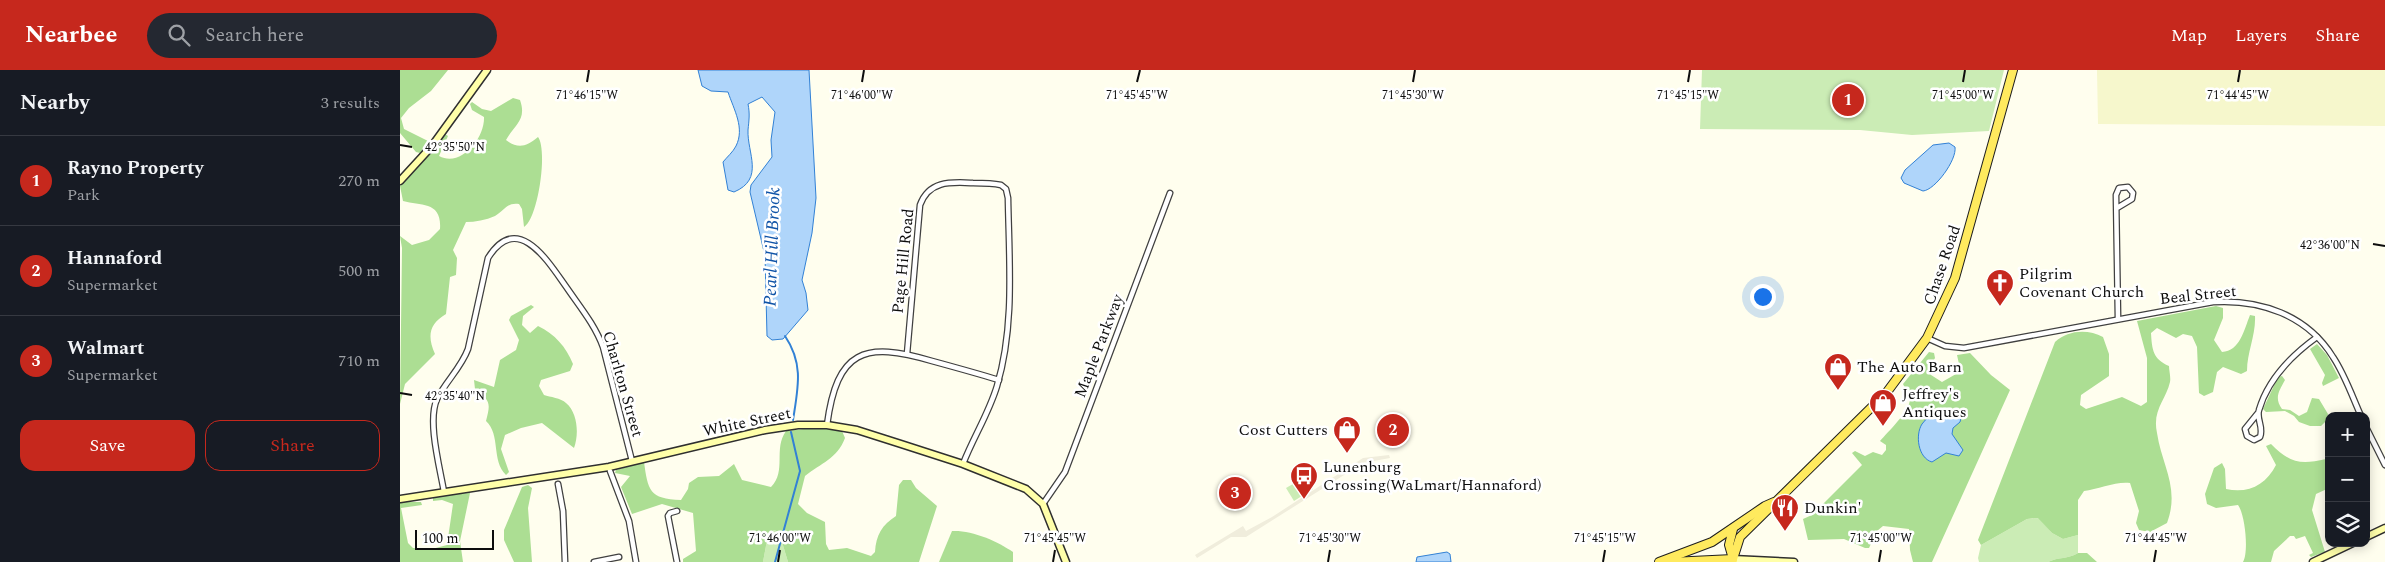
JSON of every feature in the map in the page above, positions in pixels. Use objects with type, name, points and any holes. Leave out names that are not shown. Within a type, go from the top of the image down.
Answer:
[{"type":"main road","name":"Chase Road","points":[[1734,560],[1740,537],[1887,392],[1927,338],[1955,278],[2013,70]]},
{"type":"main road","name":"Chase Road","points":[[1659,562],[1712,542],[1765,506],[1776,502]]},
{"type":"main road","points":[[1669,562],[1734,560],[1729,545],[1733,529]]},
{"type":"street","points":[[400,181],[432,146],[487,70]]},
{"type":"street","name":"Page Hill Road","points":[[907,354],[920,205],[924,197],[936,185],[947,182],[996,184],[1004,187],[1008,198],[1010,292],[998,380]]},
{"type":"street","points":[[2117,208],[2132,199],[2130,189],[2122,187],[2118,190],[2117,208],[2118,319]]},
{"type":"street","name":"Maple Parkway","points":[[1043,504],[1059,483],[1070,460],[1170,194]]},
{"type":"street","name":"Charlton Street","points":[[444,492],[433,421],[435,405],[468,349],[488,258],[497,246],[510,240],[524,240],[541,252],[597,332],[603,347],[632,461]]},
{"type":"street","name":"Beal Street","points":[[1927,338],[1945,346],[1964,348],[2213,302],[2237,301],[2258,304],[2280,312],[2301,324],[2317,337],[2339,366],[2359,412]]},
{"type":"street","points":[[2258,413],[2261,433],[2260,437],[2254,440],[2247,436],[2245,429],[2258,413],[2270,386],[2281,370],[2317,337]]},
{"type":"street","points":[[827,425],[835,387],[845,368],[853,361],[877,350],[907,354],[998,380],[963,464]]},
{"type":"street","name":"White Street","points":[[400,499],[632,461],[765,430],[798,425],[827,425],[857,430],[963,464],[1026,489],[1043,504],[1066,562]]},
{"type":"street","points":[[2370,435],[2385,465]]},
{"type":"street","points":[[610,471],[628,521],[636,562]]},
{"type":"street","points":[[558,484],[563,511],[565,562]]},
{"type":"street","points":[[677,511],[670,513],[668,516],[677,562]]},
{"type":"street","points":[[2370,535],[2385,528]]},
{"type":"street","points":[[2313,562],[2344,547]]},
{"type":"street","points":[[594,562],[619,557]]},
{"type":"street","points":[[1734,560],[1794,562]]},
{"type":"green space","points":[[400,70],[448,70],[431,91],[409,108],[401,118],[404,129],[428,141],[426,148],[420,153],[416,152],[400,133]]},
{"type":"green space","points":[[1702,70],[2004,70],[1989,131],[1912,135],[1860,130],[1700,129]]},
{"type":"green space","points":[[2097,70],[2385,70],[2385,126],[2098,124]]},
{"type":"green space","points":[[513,98],[520,100],[522,112],[519,122],[506,140],[514,145],[522,146],[538,137],[541,144],[542,169],[534,211],[524,227],[522,209],[519,204],[511,204],[492,217],[466,222],[453,250],[457,258],[456,275],[450,277],[446,314],[436,322],[431,331],[432,348],[435,354],[405,384],[400,404],[402,248],[400,236],[412,245],[429,240],[440,229],[440,220],[438,214],[429,206],[403,201],[400,186],[445,134],[448,136],[439,156],[447,159],[463,154],[476,142],[484,117],[472,110],[470,104],[472,102],[482,109],[491,111]]},
{"type":"green space","points":[[531,305],[534,307],[523,316],[522,325],[530,333],[538,326],[550,333],[567,352],[573,364],[570,371],[541,380],[539,386],[544,395],[561,400],[570,407],[575,418],[577,437],[574,448],[542,423],[521,428],[505,435],[501,449],[509,472],[506,475],[501,469],[491,427],[486,421],[488,402],[475,389],[474,380],[494,387],[500,360],[516,350],[519,340],[509,320],[511,316]]},
{"type":"green space","points":[[2216,306],[2223,308],[2223,318],[2214,340],[2222,352],[2228,351],[2237,344],[2250,315],[2255,316],[2254,330],[2247,371],[2241,374],[2223,367],[2217,372],[2213,392],[2204,396],[2199,393],[2197,347],[2192,336],[2183,334],[2176,338],[2157,328],[2151,333],[2154,353],[2169,366],[2170,376],[2168,388],[2156,418],[2159,445],[2171,488],[2171,510],[2167,523],[2150,532],[2139,530],[2136,523],[2139,511],[2130,483],[2119,483],[2084,491],[2078,500],[2078,535],[2063,539],[2052,533],[2038,518],[2027,519],[1981,545],[1978,540],[2055,342],[2066,335],[2078,332],[2097,334],[2103,337],[2109,354],[2109,376],[2081,395],[2080,405],[2086,409],[2122,397],[2141,406],[2147,402],[2147,358],[2137,321]]},
{"type":"green space","points":[[2317,344],[2327,355],[2339,378],[2323,386],[2322,383],[2325,375],[2310,349]]},
{"type":"green space","points":[[1929,352],[1934,353],[1935,358],[1928,370],[1931,375],[1942,382],[1956,374],[1959,364],[1957,355],[1970,353],[1991,375],[2010,390],[1932,562],[1913,562],[1910,550],[1909,529],[1883,526],[1877,531],[1869,548],[1844,539],[1808,540],[1803,519],[1812,515],[1862,465],[1852,453],[1855,451],[1865,456],[1873,452],[1882,455],[1886,450],[1886,445],[1880,441],[1898,421],[1909,403],[1910,396],[1903,384]]},
{"type":"green space","points":[[2282,376],[2285,380],[2279,391],[2278,398],[2282,409],[2290,410],[2299,416],[2307,412],[2312,398],[2319,399],[2327,412],[2325,412],[2325,422],[2321,426],[2310,426],[2299,422],[2294,416],[2285,411],[2266,412],[2263,409],[2278,377]]},
{"type":"green space","points":[[821,427],[842,431],[845,438],[833,456],[805,476],[798,504],[807,513],[825,522],[826,544],[829,550],[847,548],[871,556],[875,552],[881,531],[896,516],[899,485],[903,480],[911,480],[916,488],[937,506],[919,562],[788,562],[779,532],[774,530],[768,535],[763,562],[683,562],[683,559],[696,551],[693,513],[662,504],[632,514],[621,487],[630,476],[615,473],[616,470],[644,462],[647,480],[652,491],[662,498],[681,500],[688,489],[689,483],[698,477],[719,476],[734,464],[742,480],[771,487],[776,481],[778,474],[780,445],[786,431]]},
{"type":"green space","points":[[2271,444],[2284,455],[2296,461],[2309,462],[2325,459],[2325,490],[2316,494],[2312,510],[2325,552],[2311,557],[2309,555],[2313,553],[2305,536],[2296,539],[2294,536],[2290,536],[2274,551],[2271,562],[2243,562],[2246,550],[2245,533],[2243,516],[2238,505],[2216,508],[2207,504],[2205,494],[2214,468],[2222,463],[2225,469],[2226,489],[2249,489],[2262,483],[2276,465],[2266,446]]},
{"type":"green space","points":[[1305,477],[1313,489],[1294,501],[1286,488]]},
{"type":"green space","points":[[528,485],[532,488],[528,508],[532,562],[514,562],[504,540],[504,530],[522,487]]},
{"type":"green space","points":[[470,493],[460,541],[463,562],[400,562],[400,502],[421,502],[422,505],[401,508],[408,543],[413,548],[432,549],[447,545],[453,504],[442,500],[433,501],[433,495]]},
{"type":"green space","points":[[2039,518],[2052,533],[2063,539],[2078,535],[2078,553],[2048,562],[1979,562],[1981,545],[2027,519]]},
{"type":"green space","points":[[774,530],[779,532],[788,562],[763,562],[768,535]]},
{"type":"green space","points":[[952,531],[976,534],[1000,544],[1013,552],[1013,562],[939,562]]},
{"type":"green space","points":[[2078,553],[2087,553],[2097,562],[2048,562],[2070,556]]},
{"type":"shaded area","points":[[1389,455],[1390,458],[1363,463],[1246,537],[1231,537],[1197,558],[1195,555],[1243,526],[1246,531],[1272,517],[1363,458]]},
{"type":"water","points":[[698,70],[809,70],[816,198],[812,233],[802,280],[808,310],[783,339],[772,340],[767,336],[765,256],[750,192],[751,185],[772,157],[771,140],[775,112],[762,97],[748,104],[748,139],[752,173],[743,187],[734,192],[728,190],[723,162],[735,148],[739,132],[738,119],[728,92],[711,91],[702,86]]},
{"type":"water","points":[[1949,143],[1955,147],[1953,159],[1944,174],[1933,186],[1923,191],[1904,183],[1901,178],[1905,170],[1933,145]]},
{"type":"water","points":[[1938,411],[1950,412],[1961,418],[1960,422],[1953,428],[1952,434],[1963,450],[1959,456],[1946,453],[1932,462],[1924,456],[1918,440],[1920,429],[1924,422]]},
{"type":"water","points":[[1447,552],[1450,554],[1451,562],[1416,562],[1417,557]]},
{"type":"waterway","name":"Pearl Hill Brook","points":[[785,336],[795,356],[798,376],[793,420]]},
{"type":"waterway","name":"Pearl Hill Brook","points":[[775,562],[800,471],[791,432]]},
{"type":"place","name":"Rayno Property","points":[[1848,100]]},
{"type":"place","name":"Pilgrim Covenant Church","points":[[2000,307]]},
{"type":"place","name":"The Auto Barn","points":[[1838,391]]},
{"type":"place","name":"Jeffrey's Antiques","points":[[1883,427]]},
{"type":"place","name":"Hannaford","points":[[1393,430]]},
{"type":"place","name":"Cost Cutters","points":[[1347,454]]},
{"type":"place","name":"Walmart","points":[[1235,493]]},
{"type":"place","name":"Lunenburg Crossing(WaLmart/Hannaford)","points":[[1304,500]]},
{"type":"place","name":"Dunkin'","points":[[1785,532]]}]
